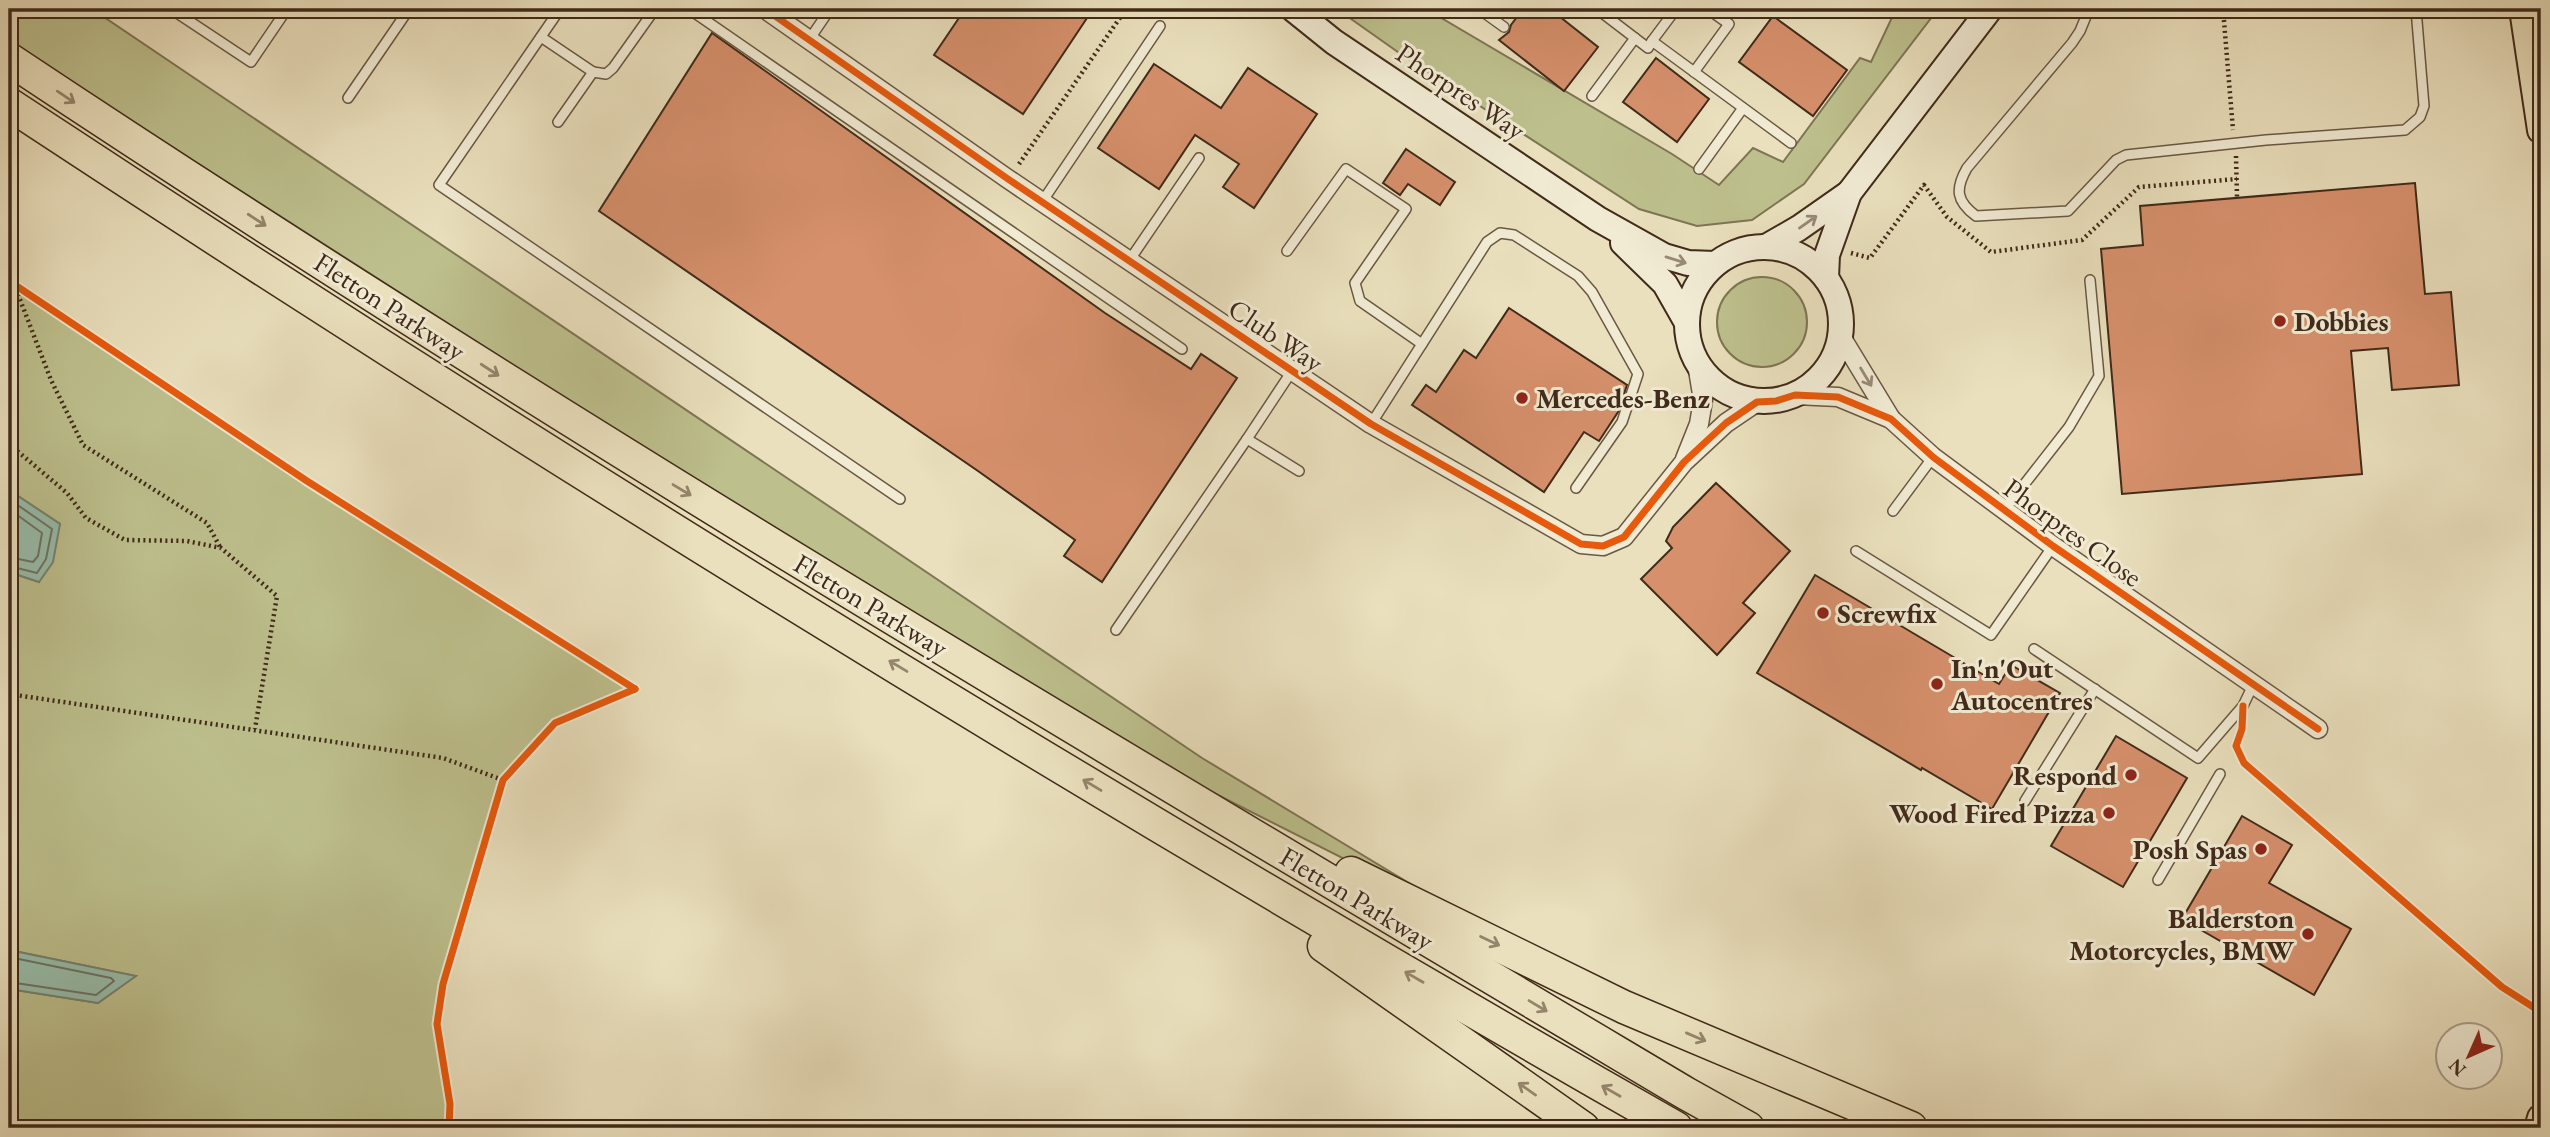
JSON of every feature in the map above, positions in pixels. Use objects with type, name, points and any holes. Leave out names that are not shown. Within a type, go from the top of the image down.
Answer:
[{"type":"highway","name":"Fletton Parkway","points":[[9,60],[597,438],[1143,770],[1748,1128]]},
{"type":"highway","name":"Fletton Parkway","points":[[9,104],[579,471],[1125,805],[1411,976],[1676,1128]]},
{"type":"highway","points":[[1143,770],[1624,1007],[1911,1128]]},
{"type":"highway","points":[[1125,805],[1583,1128]]},
{"type":"main road","points":[[2523,9],[2541,130]]},
{"type":"main road","points":[[2538,1128],[2541,1118]]},
{"type":"street","name":"Club Way","points":[[765,9],[1008,179],[1371,424],[1581,544],[1604,547],[1624,537],[1684,462],[1726,424],[1757,402]]},
{"type":"street","points":[[1273,9],[1291,21],[1335,42]]},
{"type":"street","name":"Phorpres Way","points":[[1293,9],[1335,42],[1598,219],[1664,256],[1688,263],[1715,264]]},
{"type":"street","points":[[1766,247],[1800,228],[1849,193],[1990,9]]},
{"type":"street","points":[[1826,278],[1827,255],[1849,193]]},
{"type":"street","name":"Phorpres Way","points":[[1598,219],[1665,284],[1686,321]]},
{"type":"street","points":[[1766,247],[1789,251],[1810,262],[1826,278],[1836,296],[1841,315],[1840,335],[1833,360],[1817,381],[1795,395],[1776,401],[1757,402],[1734,396],[1713,383],[1697,364],[1689,343],[1686,321],[1690,299],[1700,280],[1715,264],[1730,254],[1748,248],[1766,247]]},
{"type":"street","name":"Phorpres Close","points":[[1840,335],[1891,419],[1933,457],[2053,546],[2318,729]]},
{"type":"street","name":"Club Way","points":[[1684,462],[1699,424],[1703,400],[1697,364]]},
{"type":"street","name":"Phorpres Close","points":[[1795,395],[1838,397],[1891,419]]},
{"type":"lane","points":[[171,9],[251,62],[287,9]]},
{"type":"lane","points":[[348,98],[409,9]]},
{"type":"lane","points":[[560,9],[439,185],[900,499]]},
{"type":"lane","points":[[541,37],[593,72],[606,74],[655,9]]},
{"type":"lane","points":[[689,9],[1182,349]]},
{"type":"lane","points":[[809,40],[830,9]]},
{"type":"lane","points":[[1479,9],[1504,27]]},
{"type":"lane","points":[[1597,9],[1648,48],[1676,9]]},
{"type":"lane","points":[[1694,72],[1729,24],[1708,9]]},
{"type":"lane","points":[[2089,9],[2072,43],[1959,181],[1964,207],[1976,216],[2068,211],[2116,160],[2126,155],[2405,130],[2420,117],[2424,106],[2416,9]]},
{"type":"lane","points":[[1042,202],[1160,26]]},
{"type":"lane","points":[[1592,96],[1634,38]]},
{"type":"lane","points":[[1653,41],[1791,143]]},
{"type":"lane","points":[[558,122],[593,72]]},
{"type":"lane","points":[[1699,169],[1743,108]]},
{"type":"lane","points":[[1129,261],[1199,158]]},
{"type":"lane","points":[[1287,251],[1346,169],[1406,209],[1355,283],[1360,301],[1422,344]]},
{"type":"lane","points":[[1371,424],[1487,242],[1500,233],[1514,234],[1578,276],[1592,292],[1638,374],[1622,422],[1576,488]]},
{"type":"lane","points":[[2005,509],[2069,426],[2099,376],[2090,280]]},
{"type":"lane","points":[[1116,631],[1292,371]]},
{"type":"lane","points":[[1247,439],[1299,471]]},
{"type":"lane","points":[[1894,511],[1933,457]]},
{"type":"lane","points":[[1856,551],[1991,635],[2053,546]]},
{"type":"lane","points":[[2034,649],[2198,758],[2243,706],[2253,685]]},
{"type":"lane","points":[[2025,801],[2095,689]]},
{"type":"lane","points":[[2158,880],[2220,774]]},
{"type":"path","points":[[1008,179],[1126,9]]},
{"type":"path","points":[[2223,9],[2237,197]]},
{"type":"path","points":[[11,282],[25,292]]},
{"type":"path","points":[[11,282],[51,380],[83,445],[207,523],[221,548],[277,596],[255,729]]},
{"type":"path","points":[[9,444],[67,493],[86,518],[125,540],[187,541],[221,548]]},
{"type":"path","points":[[9,694],[443,758],[503,780]]},
{"type":"path","points":[[500,793],[503,780],[512,771]]},
{"type":"shaded area","points":[[9,9],[92,9],[1202,758],[1495,935],[1198,785],[837,572],[9,43]]},
{"type":"shaded area","points":[[1337,9],[1426,9],[1672,154],[1719,185],[1753,148],[1783,162],[1860,58],[1871,62],[1896,9],[1938,9],[1804,184],[1752,220],[1697,226],[1639,209],[1412,62]]},
{"type":"shaded area","points":[[1762,277],[1779,281],[1794,290],[1803,305],[1807,322],[1803,339],[1794,354],[1779,363],[1762,367],[1745,363],[1730,354],[1721,339],[1717,322],[1721,305],[1730,290],[1745,281]]},
{"type":"shaded area","points":[[9,281],[307,481],[635,689],[555,723],[503,780],[443,984],[437,1024],[450,1104],[449,1128],[9,1128],[9,989],[98,1003],[135,976],[9,950],[9,572],[39,582],[60,524],[9,490]]},
{"type":"water","points":[[9,490],[60,524],[53,562],[39,582],[9,572]]},
{"type":"water","points":[[9,950],[136,976],[98,1003],[9,989]]},
{"type":"building","points":[[965,9],[1093,9],[1023,114],[934,55]]},
{"type":"building","points":[[1523,9],[1550,9],[1598,47],[1564,91],[1499,40],[1509,32]]},
{"type":"building","points":[[1773,16],[1847,70],[1813,116],[1739,62]]},
{"type":"building","points":[[712,33],[1105,313],[1191,369],[1201,354],[1237,378],[1102,582],[1064,556],[1075,540],[599,211]]},
{"type":"building","points":[[1656,58],[1709,99],[1677,142],[1623,102]]},
{"type":"building","points":[[1154,64],[1221,108],[1248,68],[1317,114],[1254,208],[1223,187],[1239,164],[1195,135],[1159,189],[1098,148]]},
{"type":"building","points":[[1406,149],[1455,182],[1440,205],[1408,184],[1400,195],[1383,183]]},
{"type":"building","name":"Dobbies","points":[[2415,183],[2425,294],[2451,292],[2459,385],[2392,390],[2388,348],[2351,351],[2362,474],[2122,494],[2101,249],[2143,245],[2140,206]]},
{"type":"building","name":"Mercedes-Benz","points":[[1509,308],[1627,385],[1618,412],[1599,441],[1584,432],[1544,492],[1412,405],[1426,385],[1436,392],[1464,350],[1476,358]]},
{"type":"building","points":[[1716,483],[1790,551],[1743,603],[1755,613],[1717,655],[1641,579],[1672,548],[1666,541],[1673,527]]},
{"type":"building","points":[[1815,575],[1999,684],[2011,665],[2060,693],[1992,809],[1757,673]]},
{"type":"building","points":[[2116,736],[2187,778],[2123,887],[2051,846]]},
{"type":"building","points":[[2242,816],[2292,845],[2269,883],[2351,929],[2314,995],[2182,919]]},
{"type":"cycle path","points":[[765,9],[1008,179],[1371,424],[1581,544],[1603,546],[1624,537],[1684,462],[1726,423],[1757,402],[1776,401],[1795,395],[1838,397],[1891,419],[1933,457],[2053,546],[2318,729]]},
{"type":"cycle path","points":[[9,281],[307,481],[635,689]]},
{"type":"cycle path","points":[[449,1128],[450,1104],[437,1024],[443,984],[503,780],[555,723],[635,689]]},
{"type":"cycle path","points":[[2243,706],[2242,729],[2236,746],[2244,763],[2502,987],[2541,1012]]},
{"type":"place","name":"Dobbies","points":[[2280,321]]},
{"type":"place","name":"Mercedes-Benz","points":[[1522,398]]},
{"type":"place","name":"Screwfix","points":[[1823,613]]},
{"type":"place","name":"In'n'Out Autocentres","points":[[1937,684]]},
{"type":"place","name":"Respond","points":[[2131,775]]},
{"type":"place","name":"Wood Fired Pizza","points":[[2109,813]]},
{"type":"place","name":"Posh Spas","points":[[2261,849]]},
{"type":"place","name":"Balderston Motorcycles, BMW","points":[[2308,934]]}]
